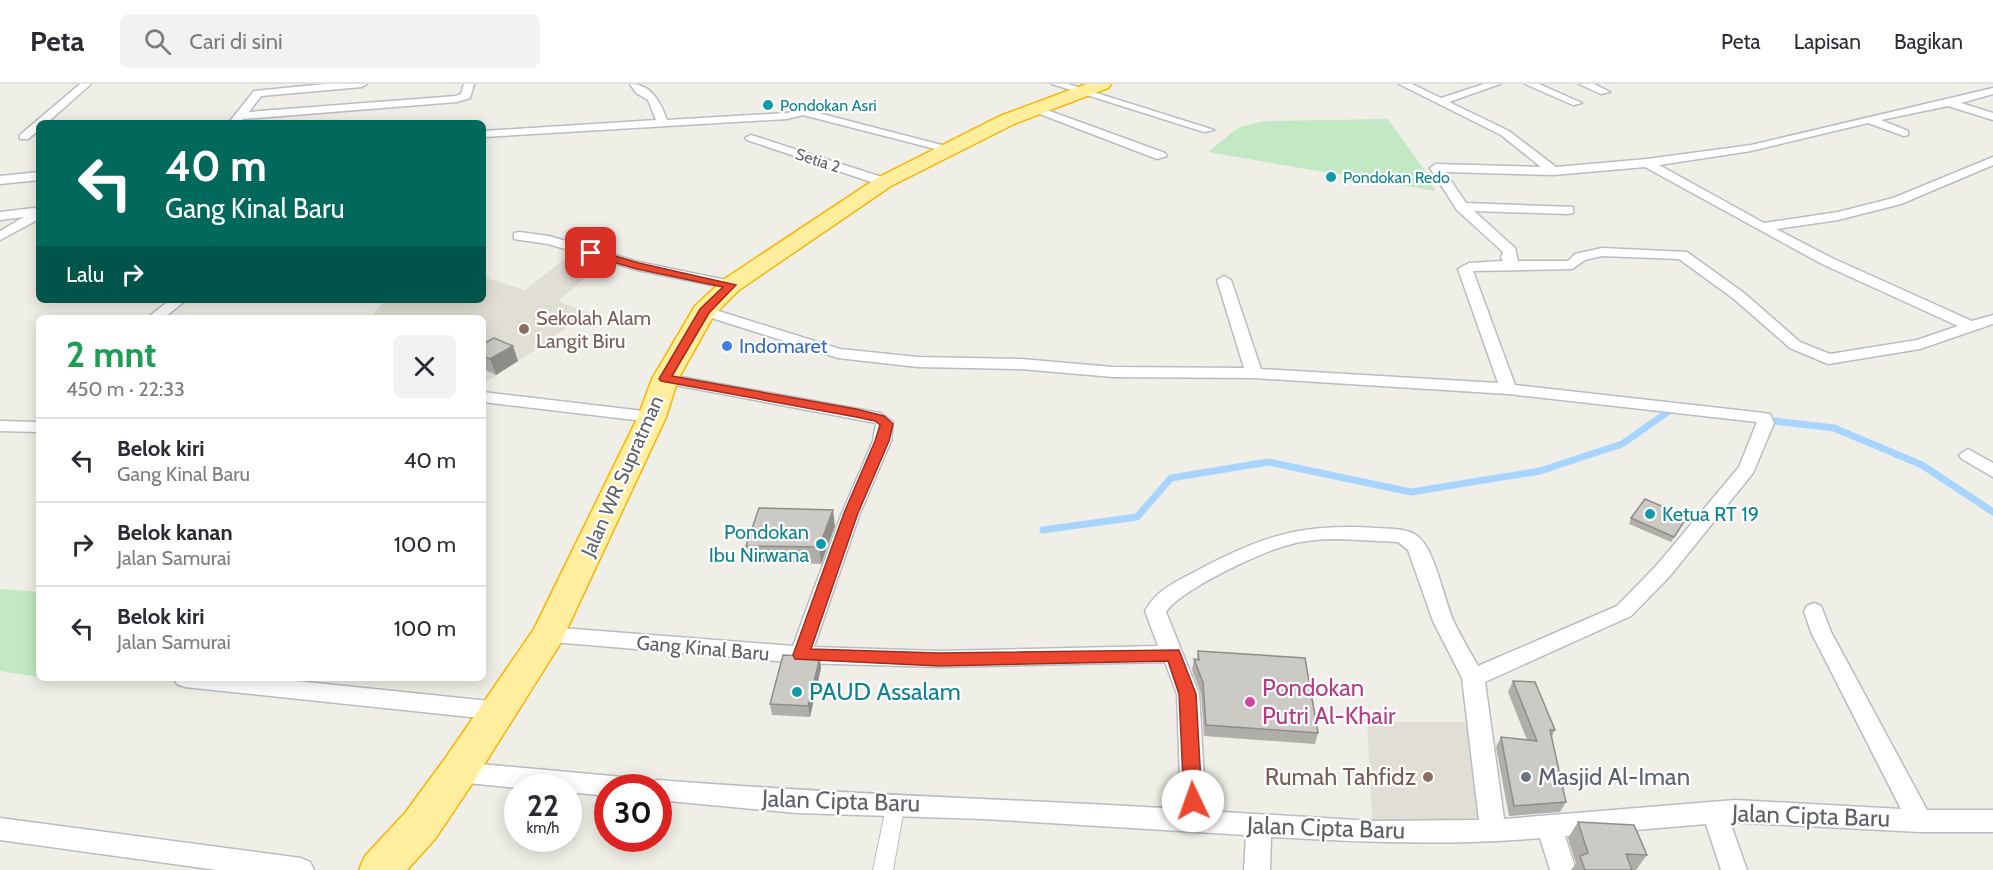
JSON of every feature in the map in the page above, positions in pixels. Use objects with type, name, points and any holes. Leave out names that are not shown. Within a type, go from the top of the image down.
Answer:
[{"type":"highway","name":"Jalan WR Supratman","points":[[380,870],[420,826],[548,635],[652,417],[665,379],[704,311],[731,285],[884,182],[1080,86]]},
{"type":"street","points":[[44,120],[86,84]]},
{"type":"street","points":[[238,119],[258,93],[362,84]]},
{"type":"street","points":[[349,120],[358,108],[369,84]]},
{"type":"street","points":[[238,119],[457,99],[466,96],[469,84]]},
{"type":"street","points":[[635,84],[640,91],[653,98],[662,122]]},
{"type":"street","points":[[1404,84],[1505,134],[1553,171]]},
{"type":"street","points":[[1441,101],[1495,84]]},
{"type":"street","points":[[1530,84],[1577,103]]},
{"type":"street","points":[[1584,84],[1605,92]]},
{"type":"street","points":[[1080,86],[1208,130]]},
{"type":"street","points":[[1514,265],[1508,258],[1510,251],[1462,207],[1436,168],[1553,171],[1647,163],[1751,148],[1993,91]]},
{"type":"street","points":[[1949,103],[1993,117]]},
{"type":"street","points":[[1036,109],[1161,156]]},
{"type":"street","points":[[486,134],[787,116],[803,112],[951,149]]},
{"type":"street","points":[[1869,119],[1904,133]]},
{"type":"street","points":[[24,137],[36,126]]},
{"type":"street","name":"Setia 2","points":[[751,138],[884,182]]},
{"type":"street","points":[[1761,227],[1838,216],[1897,201],[1993,161]]},
{"type":"street","points":[[1647,163],[1827,261],[1971,327]]},
{"type":"street","points":[[0,180],[36,176]]},
{"type":"street","points":[[1462,207],[1568,210]]},
{"type":"street","points":[[0,216],[36,213]]},
{"type":"street","points":[[3,232],[36,215]]},
{"type":"street","points":[[519,236],[549,240],[637,266],[731,285]]},
{"type":"street","points":[[1508,389],[1465,269],[1514,265],[1572,265],[1580,257],[1602,252],[1682,255],[1739,296],[1795,345],[1828,359],[1920,344],[1993,319]]},
{"type":"street","points":[[1224,280],[1254,373]]},
{"type":"street","points":[[158,315],[175,303]]},
{"type":"street","points":[[704,311],[838,353],[918,362],[1021,364],[1113,372],[1254,373],[1508,389],[1765,420],[1747,469],[1663,571],[1624,611],[1473,678]]},
{"type":"street","points":[[665,379],[856,413],[880,418],[886,424],[882,441],[851,513],[801,655]]},
{"type":"street","points":[[486,397],[652,417]]},
{"type":"street","points":[[0,426],[36,428]]},
{"type":"street","points":[[1968,454],[1993,471]]},
{"type":"street","points":[[1194,822],[1188,694],[1155,611],[1164,598],[1177,590],[1258,549],[1302,535],[1330,532],[1400,536],[1410,540],[1417,548],[1443,621],[1473,678],[1493,831]]},
{"type":"street","points":[[1814,611],[1821,632],[1920,821]]},
{"type":"street","name":"Gang Kinal Baru","points":[[548,635],[801,655],[939,659],[1173,654]]},
{"type":"street","points":[[214,681],[499,711]]},
{"type":"street","points":[[458,772],[594,784]]},
{"type":"street","name":"Jalan Cipta Baru","points":[[672,791],[797,802],[896,803],[1373,832],[1493,831],[1714,812],[1784,812],[1920,821],[1992,822]]},
{"type":"street","points":[[882,870],[896,803]]},
{"type":"street","points":[[1714,812],[1734,870]]},
{"type":"street","points":[[1257,870],[1259,825]]},
{"type":"street","points":[[1549,826],[1563,870]]},
{"type":"street","points":[[0,829],[301,870]]},
{"type":"shaded area","name":"Sekolah Alam Langit Biru","points":[[572,253],[603,262],[558,301],[586,312],[550,340],[486,382],[486,315],[372,315],[382,303],[486,303],[486,278],[525,290]]},
{"type":"shaded area","name":"Rumah Tahfidz","points":[[1367,722],[1479,722],[1493,831],[1373,832]]},
{"type":"green space","points":[[1388,119],[1428,175],[1435,191],[1208,152],[1239,127],[1265,121]]},
{"type":"green space","points":[[0,589],[36,592],[36,677],[0,671]]},
{"type":"building","points":[[494,338],[513,346],[490,359],[486,357],[486,342]]},
{"type":"building","name":"Ketua RT 19","points":[[1645,499],[1687,517],[1674,537],[1631,518]]},
{"type":"building","points":[[759,508],[833,510],[819,547],[746,546]]},
{"type":"building","name":"Pondokan Putri Al-Khair","points":[[1198,651],[1305,658],[1318,733],[1206,725],[1203,683],[1194,659],[1199,660]]},
{"type":"building","name":"PAUD Assalam","points":[[783,655],[820,657],[808,706],[770,704]]},
{"type":"building","points":[[1513,681],[1535,682],[1555,730],[1550,730],[1566,802],[1514,806],[1501,737],[1537,741]]},
{"type":"building","points":[[1578,822],[1634,825],[1647,855],[1626,854],[1632,870],[1585,870],[1580,856],[1588,853]]},
{"type":"waterway","points":[[1043,530],[1137,517],[1171,478],[1268,462],[1411,492],[1540,471],[1622,444],[1672,409]]},
{"type":"waterway","points":[[1766,420],[1834,428],[1922,465],[1993,512]]},
{"type":"place","name":"Pondokan Asri","points":[[768,105]]},
{"type":"place","name":"Pondokan Redo","points":[[1331,177]]},
{"type":"place","name":"Sekolah Alam Langit Biru","points":[[524,329]]},
{"type":"place","name":"Indomaret","points":[[727,346]]},
{"type":"place","name":"Ketua RT 19","points":[[1650,514]]},
{"type":"place","name":"Pondokan Ibu Nirwana","points":[[821,544]]},
{"type":"place","name":"PAUD Assalam","points":[[797,692]]},
{"type":"place","name":"Pondokan Putri Al-Khair","points":[[1250,702]]},
{"type":"place","name":"Rumah Tahfidz","points":[[1428,777]]},
{"type":"place","name":"Masjid Al-Iman","points":[[1526,777]]},
{"type":"route","points":[[591,253],[702,281],[731,285],[704,311],[665,379],[730,392],[790,400],[884,420],[886,424],[882,441],[851,513],[801,655],[939,659],[1173,654],[1188,694],[1193,801]]}]
